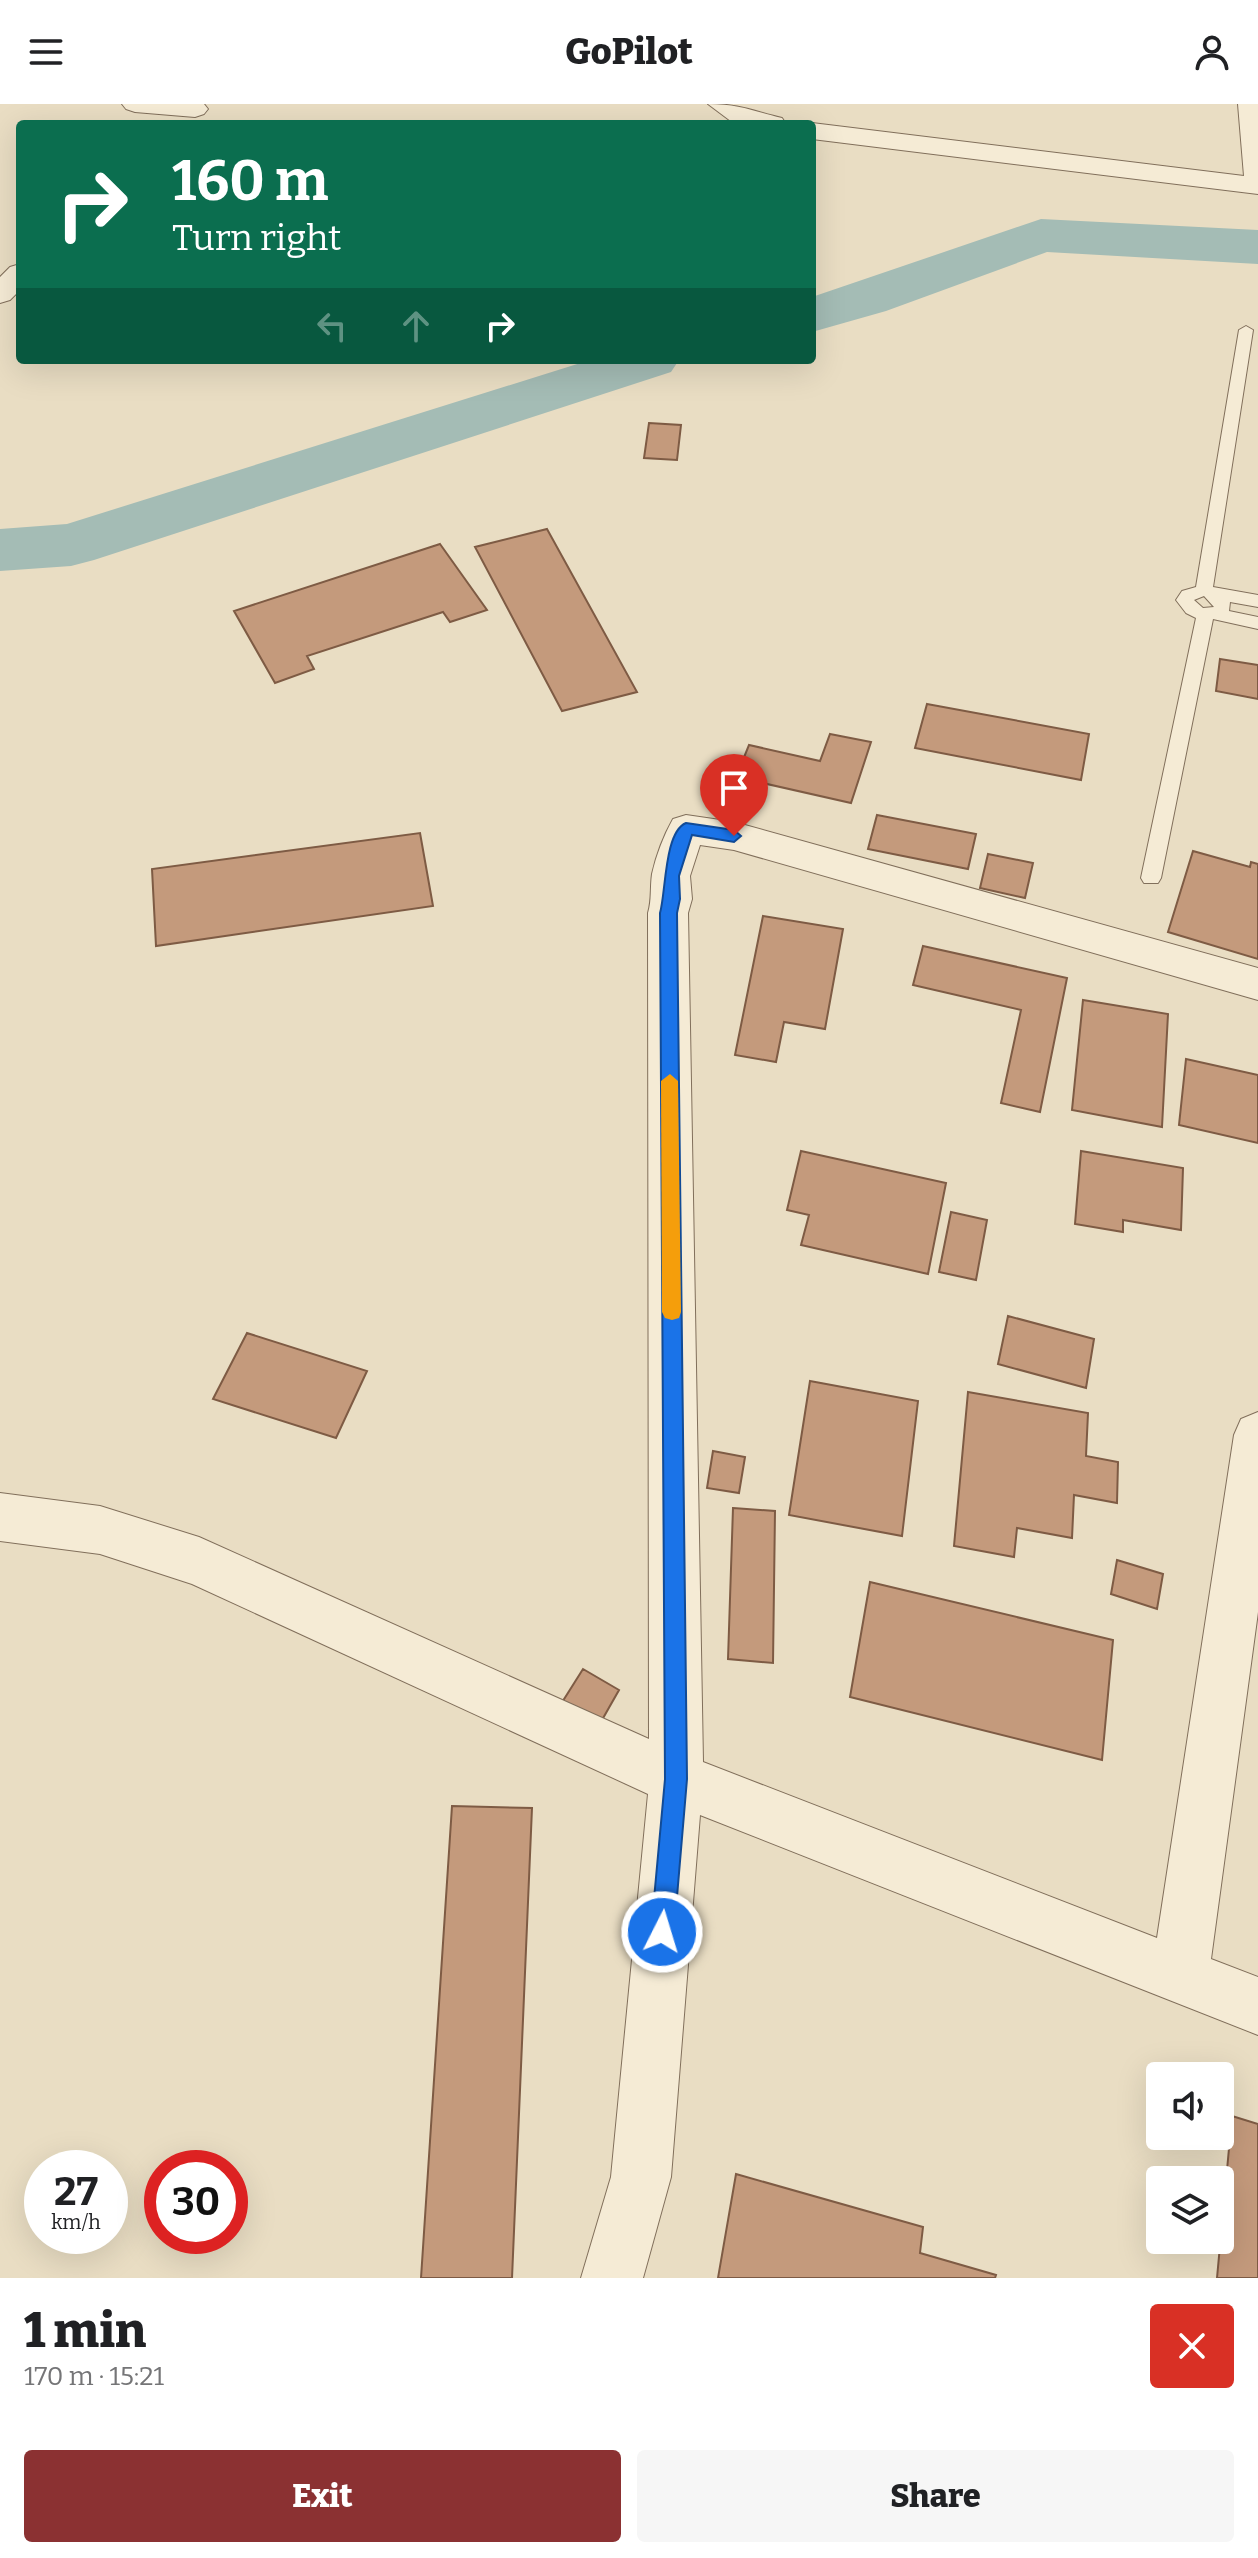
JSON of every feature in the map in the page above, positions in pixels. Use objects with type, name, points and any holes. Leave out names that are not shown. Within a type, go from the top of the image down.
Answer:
[{"type":"street","points":[[135,104],[191,112]]},
{"type":"street","points":[[721,104],[741,116],[757,120]]},
{"type":"street","points":[[816,131],[1258,183],[1251,104]]},
{"type":"street","points":[[0,294],[16,277]]},
{"type":"street","points":[[612,2278],[641,2177],[676,1779],[668,913],[672,899],[671,876],[686,829],[734,836],[1258,984]]},
{"type":"street","points":[[1180,1975],[1258,1435]]},
{"type":"street","points":[[0,1517],[100,1530],[199,1562],[676,1779],[1258,2006]]},
{"type":"lane","points":[[1208,592],[1246,330]]},
{"type":"lane","points":[[1258,601],[1194,591],[1185,600],[1195,612],[1258,623]]},
{"type":"lane","points":[[1151,878],[1210,614],[1223,604],[1208,592]]},
{"type":"building","points":[[649,423],[681,425],[677,460],[644,458]]},
{"type":"building","points":[[547,529],[637,692],[562,711],[475,547]]},
{"type":"building","points":[[440,544],[487,610],[450,622],[443,612],[307,656],[314,669],[275,683],[234,611]]},
{"type":"building","points":[[1220,659],[1258,665],[1258,699],[1216,691]]},
{"type":"building","points":[[927,704],[1089,734],[1081,780],[915,748]]},
{"type":"building","points":[[830,734],[871,742],[851,803],[736,777],[749,745],[820,761]]},
{"type":"building","points":[[877,815],[976,834],[968,869],[868,849]]},
{"type":"building","points":[[420,833],[433,906],[156,946],[152,869]]},
{"type":"building","points":[[1193,851],[1250,867],[1251,862],[1258,864],[1258,959],[1168,932]]},
{"type":"building","points":[[988,854],[1033,863],[1025,898],[980,888]]},
{"type":"building","points":[[763,916],[843,929],[825,1029],[784,1022],[776,1062],[735,1055]]},
{"type":"building","points":[[923,946],[1067,978],[1040,1112],[1001,1103],[1021,1010],[913,985]]},
{"type":"building","points":[[1083,1000],[1168,1014],[1162,1127],[1072,1110]]},
{"type":"building","points":[[1186,1059],[1258,1075],[1258,1143],[1179,1125]]},
{"type":"building","points":[[801,1151],[946,1183],[928,1274],[801,1245],[809,1215],[787,1210]]},
{"type":"building","points":[[1081,1151],[1183,1168],[1181,1230],[1123,1220],[1123,1232],[1075,1224]]},
{"type":"building","points":[[951,1212],[987,1220],[976,1280],[939,1272]]},
{"type":"building","points":[[1008,1316],[1094,1339],[1086,1388],[998,1364]]},
{"type":"building","points":[[247,1333],[367,1371],[336,1438],[213,1399]]},
{"type":"building","points":[[810,1381],[918,1401],[902,1536],[789,1515]]},
{"type":"building","points":[[968,1392],[1088,1413],[1086,1456],[1118,1462],[1117,1503],[1074,1495],[1072,1538],[1017,1528],[1014,1557],[954,1546]]},
{"type":"building","points":[[713,1451],[745,1457],[739,1493],[707,1488]]},
{"type":"building","points":[[733,1508],[775,1511],[773,1663],[728,1659]]},
{"type":"building","points":[[1117,1560],[1163,1574],[1157,1609],[1111,1594]]},
{"type":"building","points":[[870,1582],[1113,1640],[1102,1760],[850,1697]]},
{"type":"building","points":[[583,1669],[619,1690],[598,1727],[561,1704]]},
{"type":"building","points":[[452,1806],[532,1808],[512,2278],[421,2278]]},
{"type":"building","points":[[1234,2117],[1258,2124],[1258,2278],[1217,2278],[1219,2254],[1234,2254],[1234,2166],[1227,2166],[1229,2150],[1234,2150]]},
{"type":"building","points":[[736,2174],[923,2227],[920,2253],[996,2275],[995,2278],[718,2278]]},
{"type":"waterway","points":[[816,314],[866,299],[1041,235],[1258,247]]},
{"type":"waterway","points":[[0,550],[71,545],[637,364]]},
{"type":"slow traffic","points":[[670,1081],[672,1312]]},
{"type":"route","points":[[662,1932],[676,1779],[668,913],[672,899],[671,876],[686,829],[734,836]]}]
